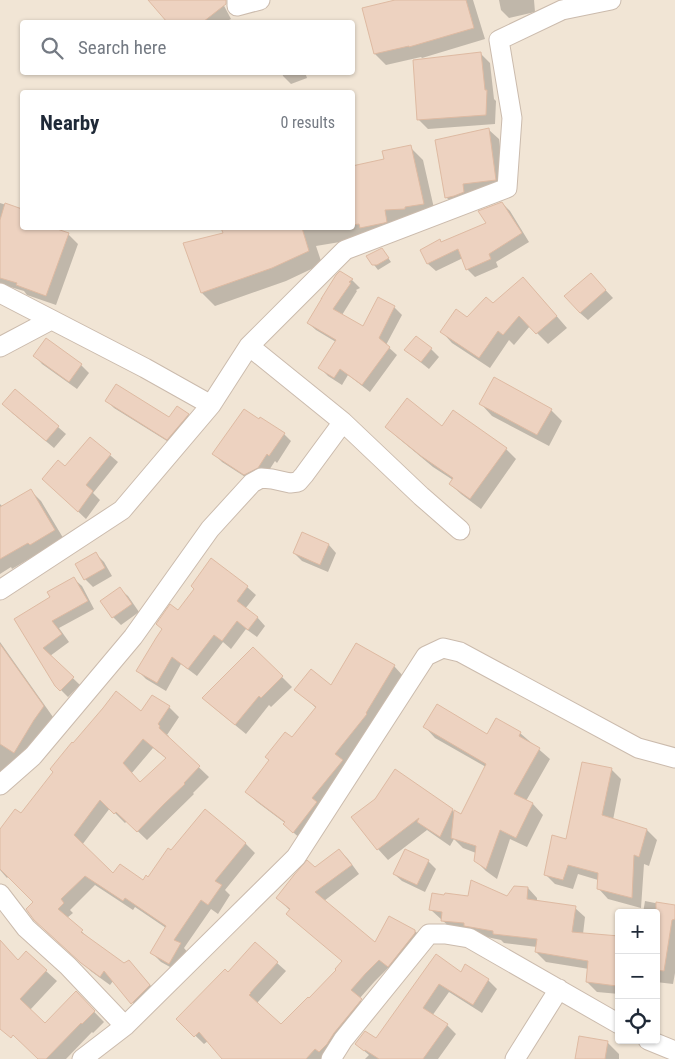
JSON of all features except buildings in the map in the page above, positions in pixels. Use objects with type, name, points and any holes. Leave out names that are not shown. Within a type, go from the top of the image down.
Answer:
[{"type":"street","points":[[237,0],[237,6],[260,0]]},
{"type":"street","points":[[0,590],[122,510],[211,405],[249,346],[345,250],[507,188],[512,118],[499,40],[562,10],[611,0]]},
{"type":"street","points":[[0,293],[145,368],[211,405]]},
{"type":"street","points":[[0,347],[51,320]]},
{"type":"street","points":[[249,346],[343,422],[460,530]]},
{"type":"street","points":[[0,785],[33,756],[126,645],[210,529],[252,483],[260,478],[290,483],[298,482],[343,422]]},
{"type":"street","points":[[82,1059],[125,1026],[296,858],[426,656],[443,648],[460,652],[638,748],[675,758]]},
{"type":"street","points":[[0,894],[26,928],[68,966],[125,1026]]},
{"type":"street","points":[[331,1059],[343,1040],[430,934],[446,934],[469,938],[615,1022]]},
{"type":"street","points":[[515,1059],[559,989]]},
{"type":"street","points":[[658,1044],[675,1051]]},
{"type":"shaded area","points":[[0,0],[675,0],[675,1059],[0,1059]]}]
